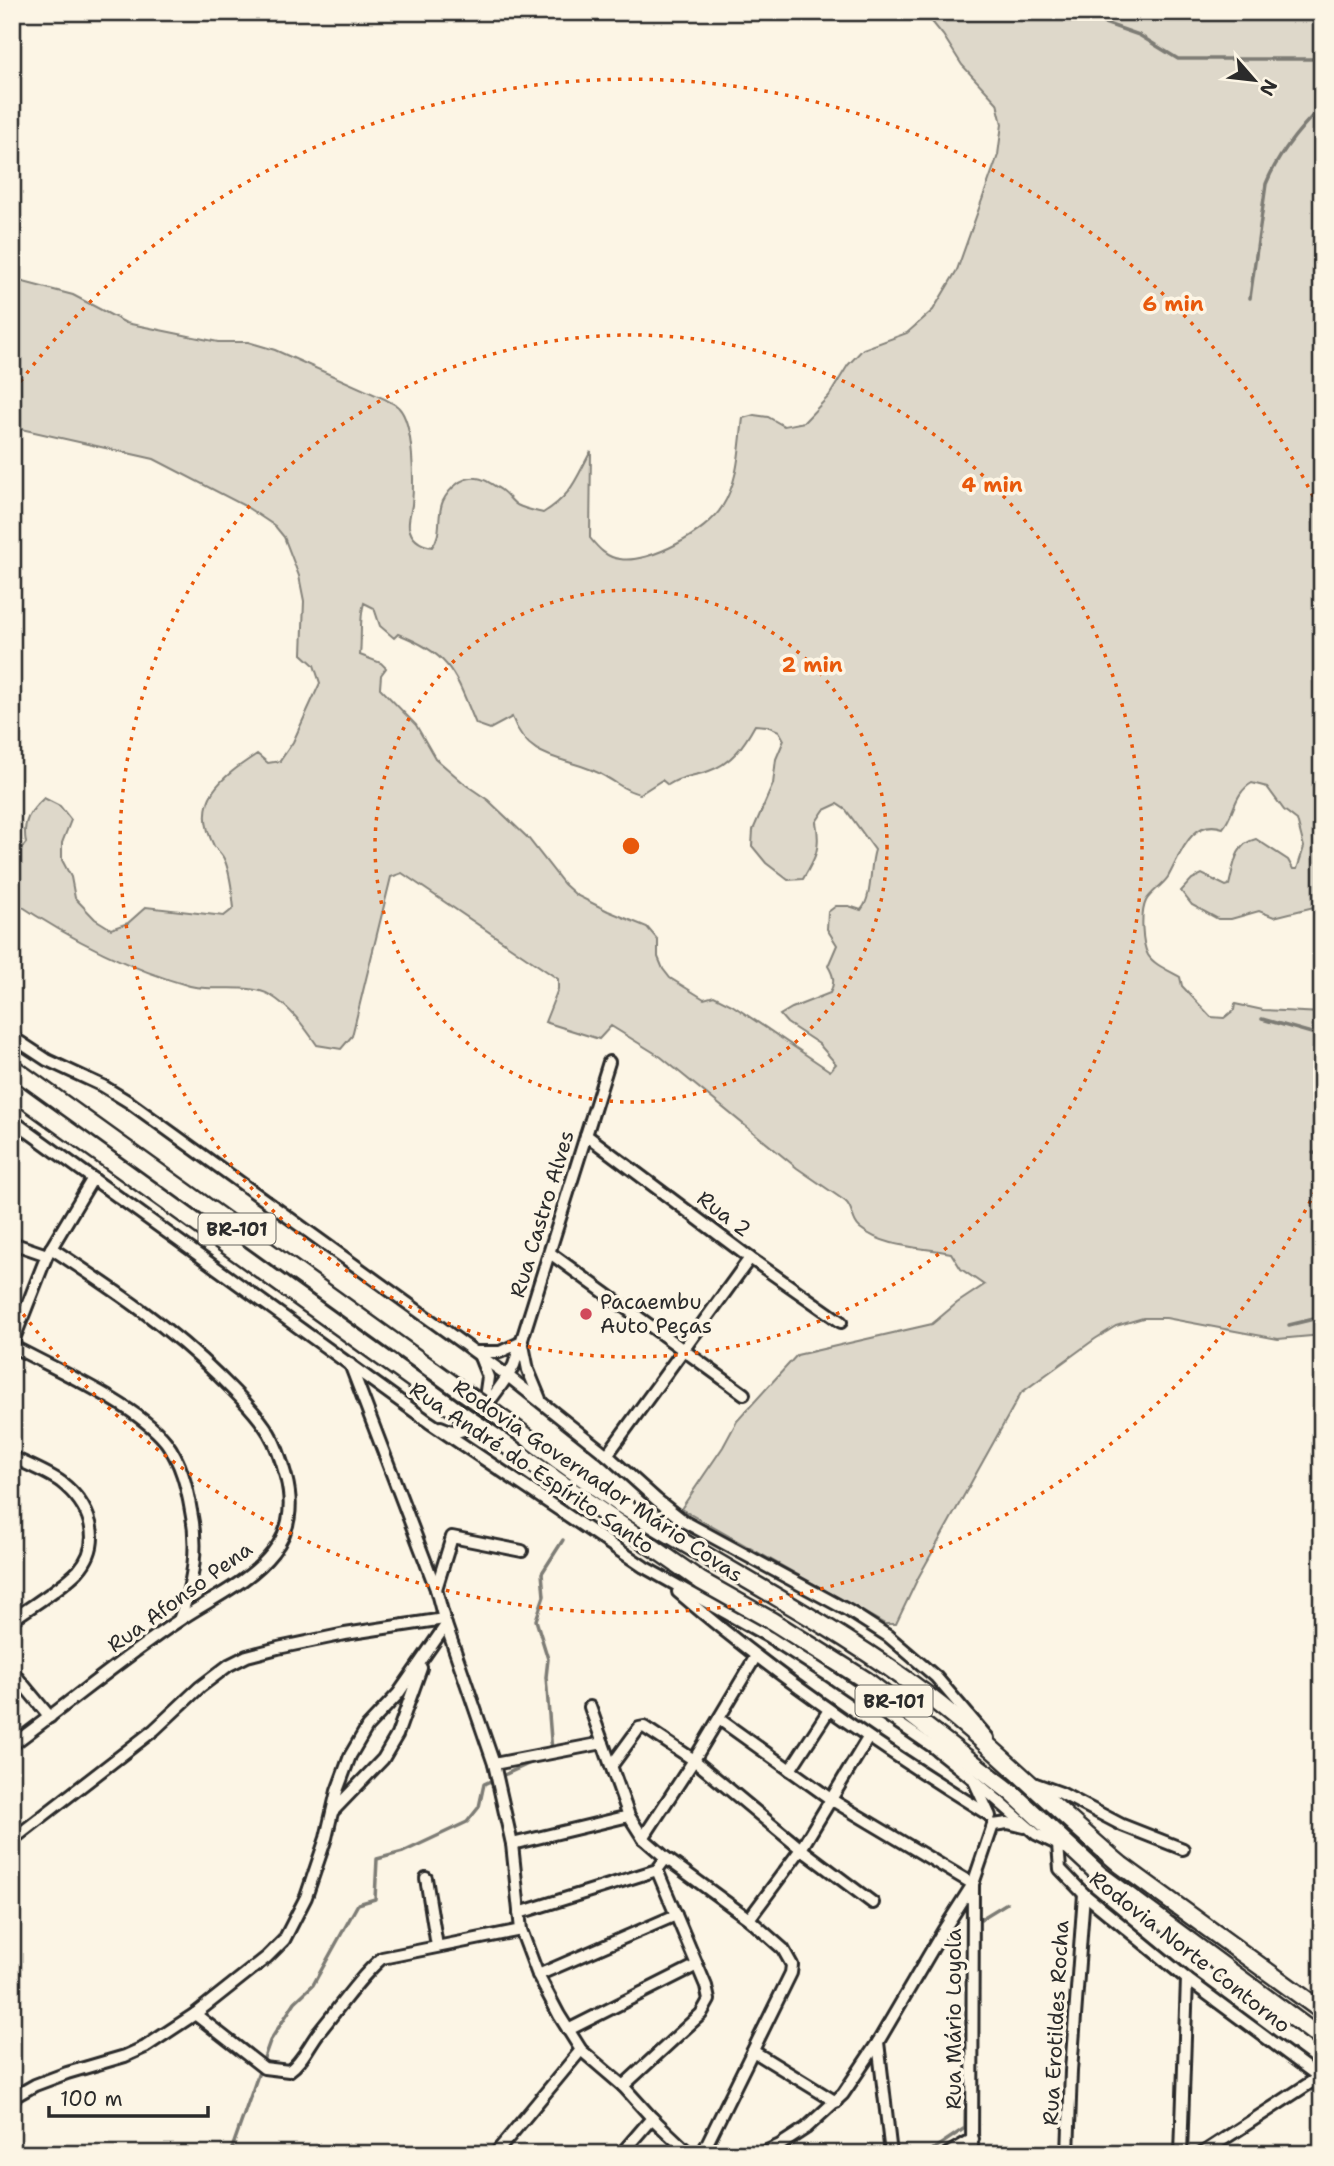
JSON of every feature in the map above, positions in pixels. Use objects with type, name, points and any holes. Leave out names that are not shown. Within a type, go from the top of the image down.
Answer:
[{"type":"highway","name":"Rodovia Governador Mário Covas","points":[[12,1067],[628,1508],[866,1652],[911,1683],[1031,1782],[1121,1865],[1322,2011]]},
{"type":"highway","name":"Rodovia Governador Mário Covas","points":[[12,1090],[479,1426],[701,1581],[772,1621],[867,1681],[1012,1793],[1078,1856],[1139,1905],[1322,2039]]},
{"type":"street","name":"Rodovia Governador Mário Covas","points":[[12,1037],[47,1060],[103,1086],[129,1102],[476,1352],[607,1455],[685,1522],[888,1636],[952,1693],[1009,1764]]},
{"type":"street","name":"Rua Castro Alves","points":[[429,1422],[448,1430],[462,1430],[470,1426],[487,1408],[508,1376],[522,1342],[609,1062]]},
{"type":"street","name":"Rua André do Espírito Santo","points":[[12,1120],[429,1422],[559,1512],[660,1577],[799,1656],[914,1733],[972,1777],[1036,1834],[1078,1856]]},
{"type":"street","name":"Rua 2","points":[[586,1135],[750,1258],[841,1322]]},
{"type":"street","points":[[93,1178],[49,1252],[12,1345],[129,1410],[166,1442],[186,1485],[194,1522],[195,1553],[191,1581],[179,1620]]},
{"type":"street","name":"Rua Afonso Pena","points":[[12,1243],[49,1252],[114,1290],[171,1331],[201,1358],[254,1413],[269,1433],[280,1457],[290,1495],[290,1513],[285,1532],[273,1552],[256,1569],[223,1594],[179,1620],[12,1745]]},
{"type":"street","points":[[550,1253],[744,1394]]},
{"type":"street","points":[[607,1455],[750,1258]]},
{"type":"street","points":[[476,1352],[500,1352],[522,1342],[528,1370],[542,1403]]},
{"type":"street","points":[[476,1352],[487,1371],[487,1408]]},
{"type":"street","points":[[350,1364],[436,1589],[494,1764],[512,1844],[521,1930],[538,1975],[582,2050],[623,2086],[690,2154]]},
{"type":"street","points":[[12,1457],[59,1480],[77,1497],[88,1514],[93,1533],[92,1546],[78,1570],[57,1589],[12,1620]]},
{"type":"street","points":[[436,1589],[452,1536],[522,1551]]},
{"type":"street","points":[[660,1577],[756,1656],[869,1738],[991,1820],[1019,1824],[1036,1834]]},
{"type":"street","points":[[12,2098],[35,2085],[67,2073],[135,2052],[195,2014],[267,1957],[284,1940],[306,1897],[350,1756],[367,1727],[398,1694],[423,1660],[445,1622]]},
{"type":"street","points":[[12,1840],[154,1730],[200,1687],[229,1665],[247,1656],[345,1634],[445,1622]]},
{"type":"street","points":[[643,1838],[694,1760],[756,1656]]},
{"type":"street","points":[[331,1815],[383,1759],[397,1735],[423,1660]]},
{"type":"street","points":[[12,1671],[50,1717]]},
{"type":"street","points":[[398,1694],[411,1699]]},
{"type":"street","points":[[590,1707],[629,1816],[643,1838],[749,1919],[783,1949],[792,1965],[791,1973],[754,2051],[702,2154]]},
{"type":"street","points":[[790,1770],[829,1710]]},
{"type":"street","points":[[719,1719],[832,1800],[973,1884]]},
{"type":"street","points":[[612,1765],[642,1727],[694,1760],[801,1849],[873,1903]]},
{"type":"street","points":[[749,1919],[801,1849],[869,1738]]},
{"type":"street","points":[[494,1764],[603,1743]]},
{"type":"street","points":[[343,1774],[349,1782],[356,1785]]},
{"type":"street","points":[[760,2154],[806,2128],[836,2102],[878,2042],[973,1884],[991,1820],[972,1777]]},
{"type":"street","points":[[1031,1782],[1061,1793],[1122,1825],[1183,1849]]},
{"type":"street","points":[[512,1844],[629,1816]]},
{"type":"street","name":"Rodovia Norte Contorno","points":[[1058,1845],[1060,1869],[1084,1894],[1188,1979],[1319,2077],[1200,2154]]},
{"type":"street","points":[[519,1913],[657,1870],[666,1858]]},
{"type":"street","points":[[623,2086],[707,2006],[709,1993],[657,1870]]},
{"type":"street","points":[[426,1878],[437,1946]]},
{"type":"street","name":"Rua Mário Loyola","points":[[972,2154],[973,1884]]},
{"type":"street","name":"Rua Erotildes Rocha","points":[[1068,2154],[1071,2071],[1084,1894]]},
{"type":"street","points":[[538,1975],[676,1915]]},
{"type":"street","points":[[195,2014],[264,2068],[289,2071],[298,2064],[318,2033],[382,1958],[521,1930]]},
{"type":"street","points":[[568,2030],[697,1965]]},
{"type":"street","points":[[1181,2154],[1188,1979]]},
{"type":"street","points":[[878,2042],[891,2154]]},
{"type":"street","points":[[495,2154],[582,2050]]},
{"type":"street","points":[[754,2051],[836,2102]]},
{"type":"street","points":[[621,2154],[652,2118]]},
{"type":"street","points":[[947,2154],[973,2138]]},
{"type":"shaded area","points":[[924,12],[1322,12],[1322,905],[1274,917],[1259,911],[1231,919],[1218,919],[1192,905],[1181,891],[1192,879],[1202,874],[1229,885],[1239,851],[1256,839],[1288,860],[1293,869],[1297,869],[1304,847],[1297,820],[1284,810],[1267,787],[1252,783],[1238,798],[1223,828],[1203,828],[1188,840],[1168,877],[1146,901],[1142,928],[1144,944],[1151,959],[1180,977],[1182,986],[1211,1017],[1224,1018],[1234,1010],[1235,1004],[1263,1010],[1322,1013],[1322,1335],[1278,1339],[1166,1318],[1143,1318],[1116,1326],[1095,1339],[1021,1393],[918,1578],[896,1624],[885,1624],[681,1509],[723,1447],[737,1421],[797,1355],[932,1324],[984,1285],[961,1269],[951,1253],[904,1246],[870,1235],[855,1222],[845,1201],[797,1168],[661,1057],[611,1026],[599,1039],[545,1022],[558,989],[558,979],[402,873],[391,877],[352,1036],[341,1049],[317,1045],[290,1011],[262,991],[199,988],[166,979],[75,939],[12,900],[12,852],[17,854],[26,843],[25,829],[28,818],[44,798],[60,806],[71,820],[62,843],[62,860],[71,877],[75,898],[95,919],[111,929],[128,923],[146,907],[224,916],[234,908],[232,890],[226,865],[214,846],[208,829],[208,802],[213,791],[232,771],[257,754],[268,763],[280,761],[293,742],[320,683],[314,665],[302,654],[304,601],[299,576],[284,537],[275,526],[245,506],[154,459],[12,427],[12,279],[73,295],[126,323],[218,342],[248,342],[275,350],[396,405],[408,427],[412,454],[413,495],[409,527],[414,538],[424,545],[432,547],[435,542],[443,501],[461,481],[483,479],[501,490],[517,505],[543,513],[567,493],[591,451],[590,538],[611,557],[646,557],[691,536],[722,507],[735,475],[743,418],[754,415],[768,417],[784,426],[804,422],[829,396],[848,365],[863,349],[907,333],[933,310],[957,270],[998,155],[1002,124],[997,103],[962,65]],"holes":[[[364,603],[374,608],[380,626],[394,638],[398,634],[416,642],[430,650],[449,668],[463,692],[476,724],[490,729],[512,717],[520,733],[540,752],[593,770],[635,793],[640,794],[662,780],[668,785],[717,768],[736,752],[755,725],[779,731],[784,740],[776,759],[773,784],[753,830],[752,846],[766,863],[788,880],[803,879],[816,852],[816,822],[824,810],[837,804],[846,810],[875,850],[869,890],[861,910],[836,906],[828,912],[827,929],[837,945],[828,966],[833,979],[830,993],[780,1015],[787,1023],[819,1044],[836,1064],[830,1071],[732,1005],[714,996],[704,999],[670,978],[658,957],[658,940],[647,927],[576,895],[528,838],[488,800],[435,758],[416,725],[380,688],[381,675],[386,668],[381,663],[360,655]]]},
{"type":"waterway","points":[[1073,12],[1139,35],[1178,59],[1322,59]]},
{"type":"waterway","points":[[1250,298],[1266,184],[1290,142],[1322,106]]},
{"type":"waterway","points":[[1262,1019],[1322,1036]]},
{"type":"waterway","points":[[1313,1153],[1322,1154]]},
{"type":"waterway","points":[[1289,1325],[1322,1317]]},
{"type":"waterway","points":[[552,1752],[546,1677],[548,1659],[536,1620],[544,1596],[542,1573],[563,1540]]},
{"type":"waterway","points":[[230,2154],[270,2041],[295,2002],[313,1985],[358,1904],[375,1899],[377,1859],[403,1852],[467,1822],[479,1807],[484,1784],[537,1760]]},
{"type":"waterway","points":[[976,1922],[1007,1903]]},
{"type":"waterway","points":[[926,2154],[965,2128],[967,1968]]},
{"type":"place","name":"Pacaembu Auto Peças","points":[[586,1314]]}]
